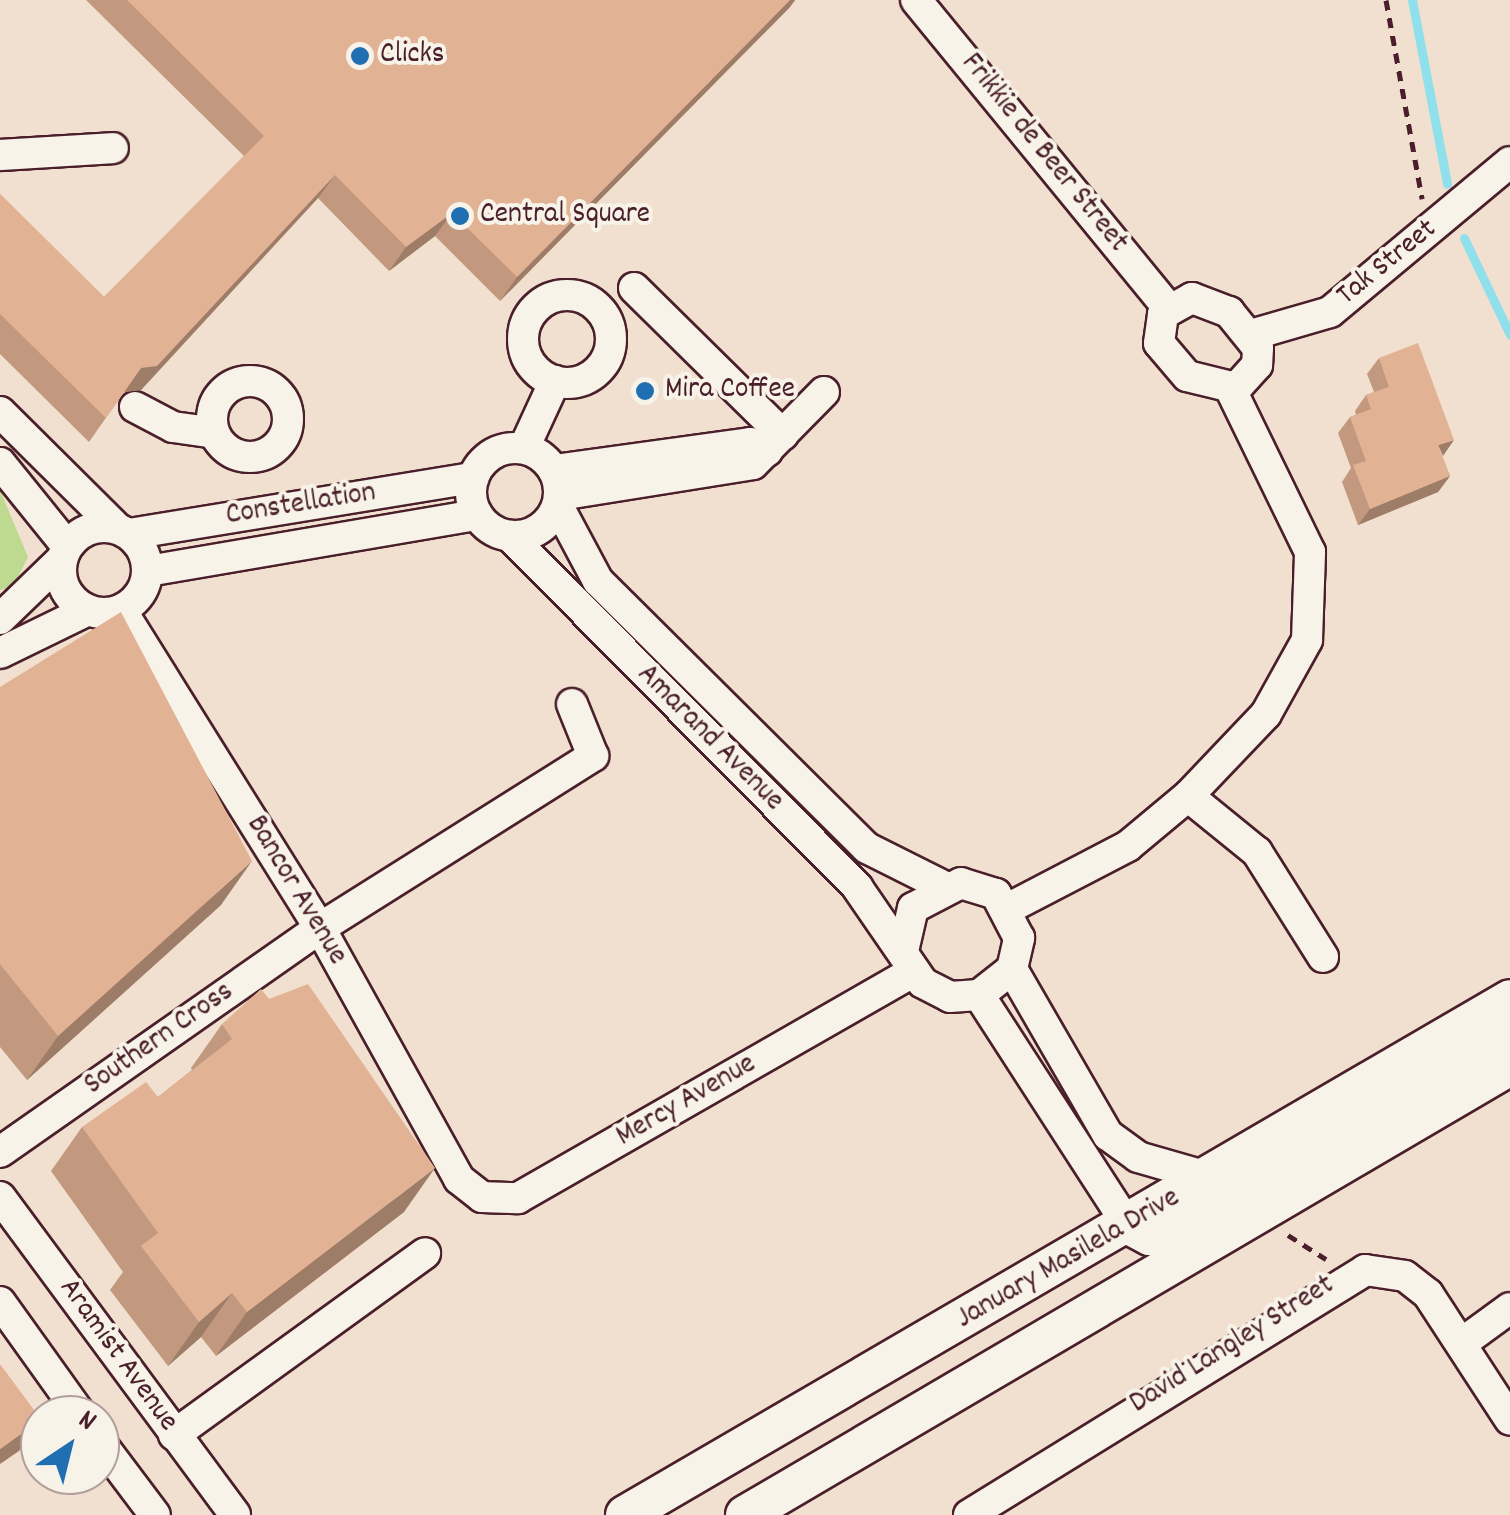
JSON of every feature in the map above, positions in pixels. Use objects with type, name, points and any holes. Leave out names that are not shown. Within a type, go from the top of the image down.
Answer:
[{"type":"main road","name":"January Masilela Drive","points":[[625,1515],[1211,1178],[1510,999]]},
{"type":"main road","points":[[1127,1224],[1150,1236],[1184,1229],[1510,1038]]},
{"type":"main road","name":"January Masilela Drive","points":[[745,1515],[1261,1218],[1510,1066]]},
{"type":"street","name":"Frikkie de Beer Street","points":[[916,0],[1168,310]]},
{"type":"street","points":[[0,155],[112,148]]},
{"type":"street","name":"Tak Street","points":[[1251,335],[1330,312],[1510,162]]},
{"type":"street","points":[[634,288],[775,443]]},
{"type":"street","points":[[1209,301],[1251,335],[1257,365],[1230,388],[1205,385],[1170,360],[1157,328],[1168,310],[1209,301]]},
{"type":"street","points":[[524,448],[554,381]]},
{"type":"street","points":[[210,432],[210,405],[220,395],[275,386],[288,422],[270,456],[288,508]]},
{"type":"street","points":[[1008,908],[1128,846],[1188,796],[1266,714],[1307,640],[1312,565],[1230,388]]},
{"type":"street","points":[[557,490],[750,442],[775,443],[824,392]]},
{"type":"street","points":[[135,407],[173,428],[210,432],[222,445],[270,456]]},
{"type":"street","points":[[0,412],[123,531],[148,572],[140,595],[121,610],[88,610],[0,653]]},
{"type":"street","points":[[524,448],[557,490]]},
{"type":"street","points":[[524,448],[498,451],[473,478],[477,515],[510,536],[544,526],[557,490]]},
{"type":"street","points":[[0,462],[65,552],[64,585],[88,610]]},
{"type":"street","name":"Constellation","points":[[123,531],[473,478]]},
{"type":"street","name":"Amarand Avenue","points":[[557,490],[598,582],[867,848],[943,886]]},
{"type":"street","name":"Constellation","points":[[148,572],[477,515]]},
{"type":"street","points":[[0,619],[89,529],[123,531]]},
{"type":"street","name":"Amarand Avenue","points":[[510,536],[908,959]]},
{"type":"street","name":"Bancor Avenue","points":[[121,610],[320,928],[460,1179]]},
{"type":"street","name":"Southern Cross","points":[[0,1152],[320,928],[592,756],[572,704]]},
{"type":"street","points":[[1188,796],[1257,852],[1323,956]]},
{"type":"street","points":[[943,886],[980,886],[1008,908],[1019,938],[1012,969],[979,996],[936,992],[908,959],[913,908],[943,886]]},
{"type":"street","name":"Mercy Avenue","points":[[460,1179],[482,1197],[518,1198],[908,959]]},
{"type":"street","points":[[1012,969],[1108,1135],[1138,1158],[1211,1178]]},
{"type":"street","points":[[979,996],[1127,1224]]},
{"type":"street","name":"Aramist Avenue","points":[[0,1197],[235,1515]]},
{"type":"street","points":[[174,1436],[426,1253]]},
{"type":"street","name":"David Langley Street","points":[[969,1515],[1349,1274],[1405,1276],[1462,1343],[1510,1420]]},
{"type":"street","points":[[0,1302],[67,1395]]},
{"type":"street","points":[[1462,1343],[1510,1308]]},
{"type":"street","points":[[120,1469],[155,1515]]},
{"type":"path","points":[[1386,0],[1428,232]]},
{"type":"path","points":[[1261,1218],[1349,1274]]},
{"type":"green space","points":[[0,490],[28,557],[13,587],[0,590]]},
{"type":"building","name":"Central Square","points":[[127,0],[790,0],[517,277],[452,213],[406,247],[335,175],[157,366],[141,368],[106,418],[0,314],[0,194],[104,297],[264,136]]},
{"type":"building","points":[[1418,343],[1454,440],[1438,445],[1450,476],[1370,509],[1353,465],[1366,461],[1350,417],[1371,409],[1366,395],[1389,387],[1379,358]]},
{"type":"building","points":[[121,612],[252,861],[58,1036],[0,964],[0,687]]},
{"type":"building","points":[[308,984],[435,1168],[247,1312],[232,1293],[199,1322],[141,1246],[158,1233],[82,1127],[146,1082],[158,1097],[232,1039],[222,1024],[261,989],[269,999]]},
{"type":"building","points":[[0,1364],[23,1395],[20,1434],[0,1449]]},
{"type":"waterway","points":[[1412,0],[1447,184]]},
{"type":"waterway","points":[[1464,238],[1510,335]]},
{"type":"place","name":"Clicks","points":[[360,56]]},
{"type":"place","name":"Central Square","points":[[460,216]]},
{"type":"place","name":"Mira Coffee","points":[[645,391]]}]
